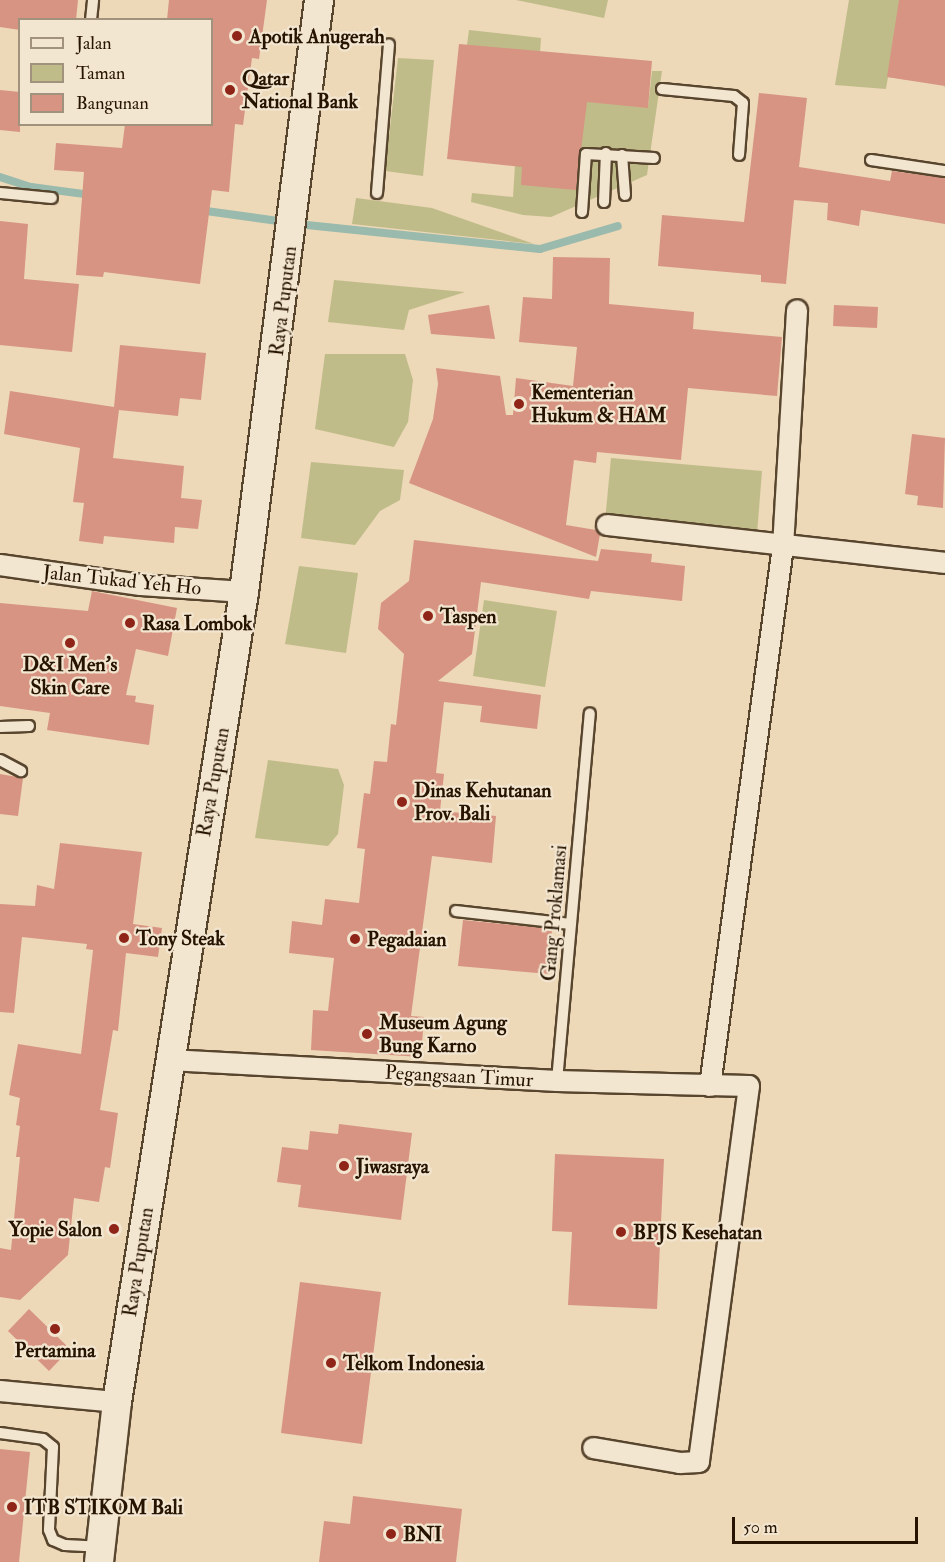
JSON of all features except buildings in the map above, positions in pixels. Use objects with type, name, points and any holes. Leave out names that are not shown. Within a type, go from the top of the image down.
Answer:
[{"type":"main road","name":"Raya Puputan","points":[[100,1554],[117,1402],[244,592],[296,207],[319,0]]},
{"type":"street","points":[[710,1086],[783,547],[796,310]]},
{"type":"street","points":[[607,525],[783,547],[945,563]]},
{"type":"street","name":"Jalan Tukad Yeh Ho","points":[[0,566],[141,585],[244,592]]},
{"type":"street","name":"Pegangsaan Timur","points":[[169,1060],[557,1081],[748,1086],[699,1462],[680,1463],[593,1448]]},
{"type":"street","points":[[0,1391],[117,1402]]},
{"type":"lane","points":[[91,18],[93,0]]},
{"type":"lane","points":[[377,193],[389,45]]},
{"type":"lane","points":[[662,89],[734,96],[743,103],[739,154]]},
{"type":"lane","points":[[604,202],[606,153]]},
{"type":"lane","points":[[582,212],[586,154],[606,153],[654,158]]},
{"type":"lane","points":[[622,155],[625,195]]},
{"type":"lane","points":[[871,160],[945,171]]},
{"type":"lane","points":[[0,193],[52,198]]},
{"type":"lane","name":"Gang Proklamasi","points":[[557,1081],[590,713]]},
{"type":"lane","points":[[0,727],[29,726]]},
{"type":"lane","points":[[0,760],[21,771]]},
{"type":"lane","points":[[456,911],[570,924]]},
{"type":"lane","points":[[0,1433],[44,1439],[53,1447],[49,1530],[53,1540],[100,1554]]},
{"type":"green space","points":[[516,0],[608,0],[604,18]]},
{"type":"green space","points":[[849,0],[945,0],[945,88],[944,85],[888,77],[886,89],[835,85]]},
{"type":"green space","points":[[469,30],[541,38],[537,97],[648,107],[652,71],[662,71],[647,175],[551,217],[523,215],[471,202],[472,193],[513,197],[515,165],[467,45]]},
{"type":"green space","points":[[398,58],[434,60],[423,176],[385,171]]},
{"type":"green space","points":[[356,198],[432,208],[534,244],[352,224]]},
{"type":"green space","points":[[334,280],[465,292],[409,310],[404,330],[328,322]]},
{"type":"green space","points":[[325,354],[405,354],[413,380],[408,422],[394,447],[315,429]]},
{"type":"green space","points":[[611,458],[762,471],[757,534],[605,521]]},
{"type":"green space","points":[[311,462],[404,470],[400,500],[380,511],[355,545],[301,538]]},
{"type":"green space","points":[[299,566],[358,573],[346,653],[285,644]]},
{"type":"green space","points":[[484,600],[557,611],[545,687],[473,676]]},
{"type":"green space","points":[[268,760],[338,769],[344,785],[338,834],[328,846],[255,838]]},
{"type":"waterway","points":[[0,177],[31,187],[92,195]]},
{"type":"waterway","points":[[199,210],[285,222]]},
{"type":"waterway","points":[[297,224],[540,249],[618,226]]},
{"type":"place","name":"Apotik Anugerah","points":[[237,36]]},
{"type":"place","name":"Qatar National Bank","points":[[230,90]]},
{"type":"place","name":"Kementerian Hukum & HAM","points":[[519,404]]},
{"type":"place","name":"Taspen","points":[[428,616]]},
{"type":"place","name":"Rasa Lombok","points":[[130,623]]},
{"type":"place","name":"D&I Men's Skin Care","points":[[70,643]]},
{"type":"place","name":"Dinas Kehutanan Prov. Bali","points":[[402,802]]},
{"type":"place","name":"Tony Steak","points":[[124,938]]},
{"type":"place","name":"Pegadaian","points":[[355,939]]},
{"type":"place","name":"Museum Agung Bung Karno","points":[[367,1034]]},
{"type":"place","name":"Jiwasraya","points":[[344,1166]]},
{"type":"place","name":"Yopie Salon","points":[[114,1229]]},
{"type":"place","name":"BPJS Kesehatan","points":[[621,1232]]},
{"type":"place","name":"Pertamina","points":[[55,1329]]},
{"type":"place","name":"Telkom Indonesia","points":[[331,1363]]},
{"type":"place","name":"ITB STIKOM Bali","points":[[12,1507]]},
{"type":"place","name":"BNI","points":[[391,1534]]}]
